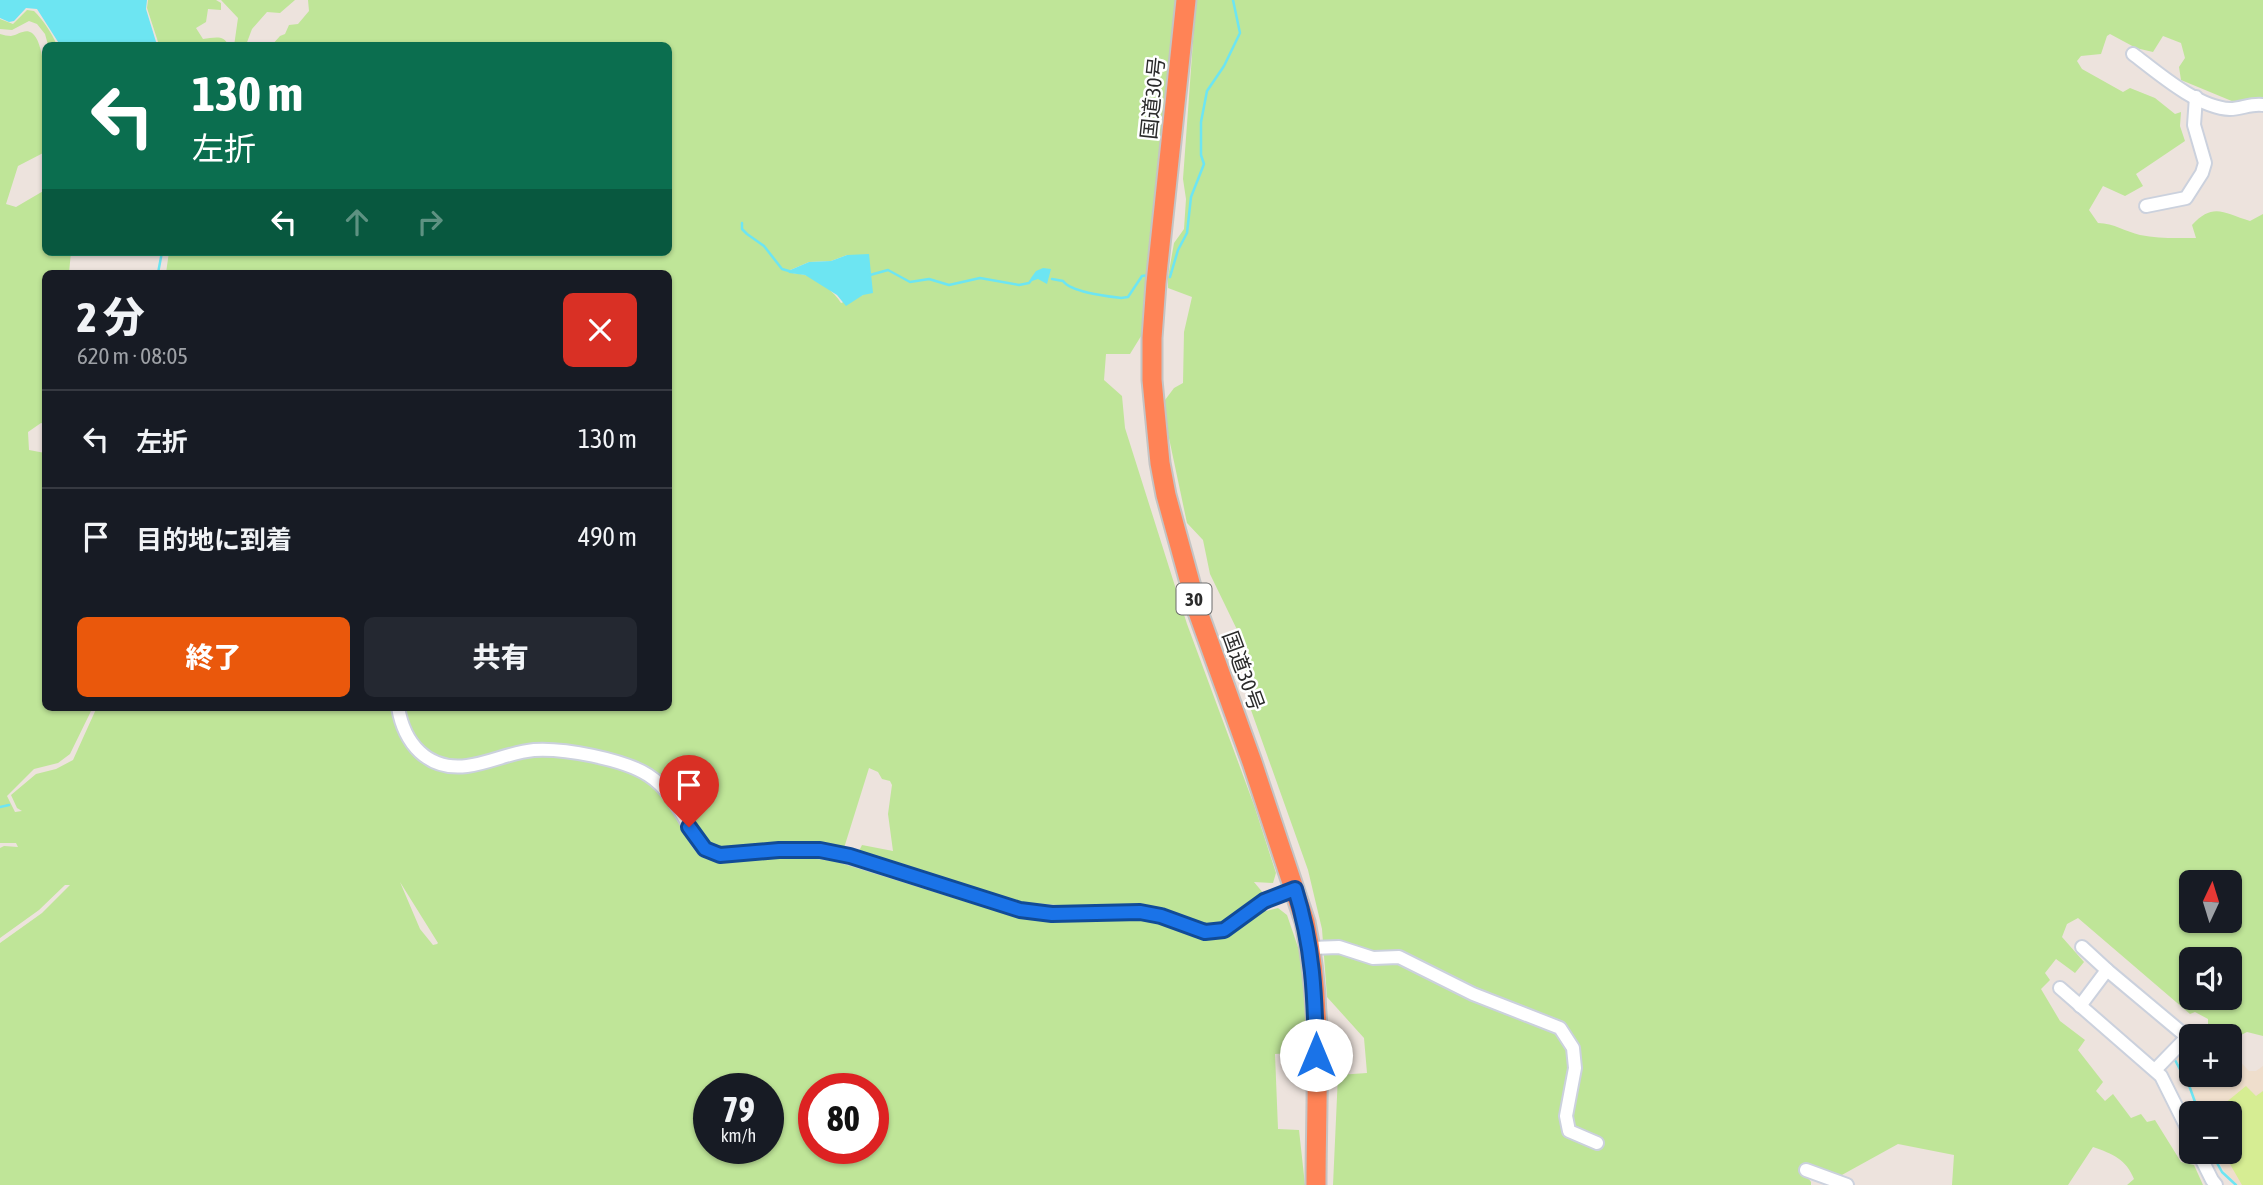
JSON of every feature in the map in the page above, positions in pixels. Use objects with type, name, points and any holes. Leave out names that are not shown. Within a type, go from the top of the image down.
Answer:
[{"type":"highway","name":"国道30号","points":[[1186,0],[1152,338],[1154,407],[1160,463],[1198,612],[1295,889],[1311,948],[1315,1003],[1316,1185]]},
{"type":"street","points":[[2133,54],[2160,76],[2204,103],[2229,109],[2263,105]]},
{"type":"street","points":[[2146,206],[2186,198],[2202,173],[2205,163],[2193,116],[2196,97]]},
{"type":"street","points":[[399,711],[404,732],[410,742],[439,764],[466,766],[523,751],[550,750],[575,753],[640,770],[669,795],[699,843],[705,849],[720,855],[797,849],[827,852],[850,856],[1020,910],[1061,914],[1140,912],[1161,916],[1205,932],[1224,930],[1264,901],[1295,889]]},
{"type":"street","points":[[1311,948],[1339,947],[1373,958],[1399,957],[1473,994],[1560,1028],[1573,1048],[1575,1068],[1566,1116],[1569,1131],[1597,1143]]},
{"type":"street","points":[[2082,947],[2187,1037],[2155,1070]]},
{"type":"street","points":[[2080,1006],[2108,970]]},
{"type":"street","points":[[2060,988],[2161,1076],[2179,1112]]},
{"type":"street","points":[[2204,1164],[2216,1185]]},
{"type":"street","points":[[1806,1170],[1847,1185]]},
{"type":"shaded area","points":[[2242,1064],[2249,1071],[2256,1071],[2263,1066],[2263,1185],[2238,1185],[2220,1164],[2242,1164],[2242,1101],[2196,1101],[2189,1087],[2242,1087]]},
{"type":"green space","points":[[148,0],[216,0],[221,3],[221,10],[208,9],[206,22],[196,28],[203,39],[221,38],[226,42],[158,42],[147,8]]},
{"type":"green space","points":[[221,0],[295,0],[280,13],[267,12],[252,29],[247,42],[235,42],[238,18]]},
{"type":"green space","points":[[308,0],[1179,0],[1146,328],[1130,354],[1106,354],[1104,380],[1122,396],[1125,428],[1187,624],[1254,805],[1276,873],[1273,883],[1254,882],[1264,894],[1266,911],[1278,908],[1287,915],[1302,959],[1308,1039],[1305,1052],[1275,1054],[1278,1129],[1299,1130],[1305,1185],[0,1185],[0,943],[42,913],[70,885],[65,885],[39,910],[0,938],[0,848],[18,847],[16,843],[0,843],[0,34],[11,36],[24,31],[32,33],[42,54],[42,154],[18,166],[6,204],[16,207],[42,192],[42,256],[71,256],[69,270],[42,270],[42,423],[28,432],[29,450],[42,452],[42,711],[91,711],[70,754],[58,763],[34,769],[7,796],[15,812],[22,811],[17,808],[11,795],[36,774],[56,769],[73,760],[95,711],[672,711],[672,270],[166,270],[168,256],[672,256],[672,42],[275,42],[285,34],[289,25],[298,24],[309,11]],"holes":[[[847,255],[863,295],[841,303],[830,290],[815,280],[788,271],[809,262],[831,261]],[[869,768],[878,772],[882,779],[890,781],[892,785],[888,814],[893,851],[862,845],[858,853],[844,848]],[[400,882],[438,943],[433,945],[420,929]]]},
{"type":"green space","points":[[1196,0],[2263,0],[2263,100],[2239,104],[2181,80],[2179,67],[2185,58],[2181,43],[2163,36],[2153,52],[2136,48],[2110,34],[2101,54],[2081,56],[2077,61],[2082,69],[2123,92],[2130,88],[2155,98],[2175,114],[2181,112],[2180,126],[2185,141],[2136,174],[2143,186],[2125,196],[2103,186],[2089,210],[2098,223],[2147,236],[2196,238],[2192,225],[2206,214],[2219,211],[2250,221],[2263,214],[2263,1036],[2247,1032],[2242,1034],[2242,1024],[2208,1024],[2208,1019],[2185,1010],[2242,1010],[2242,947],[2179,947],[2179,1005],[2078,918],[2067,924],[2062,937],[2084,962],[2075,973],[2056,959],[2045,973],[2050,980],[2041,989],[2060,1021],[2085,1040],[2078,1050],[2103,1082],[2096,1091],[2105,1101],[2113,1094],[2131,1118],[2141,1114],[2147,1122],[2155,1120],[2179,1159],[2179,1164],[2194,1165],[2203,1185],[2127,1185],[2134,1179],[2123,1162],[2093,1147],[2068,1185],[1952,1185],[1954,1155],[1898,1144],[1840,1176],[1803,1171],[1811,1185],[1333,1185],[1338,1075],[1367,1073],[1364,1038],[1327,997],[1322,929],[1308,870],[1251,710],[1242,640],[1210,574],[1203,540],[1187,523],[1166,424],[1165,400],[1174,388],[1183,383],[1184,332],[1192,297],[1168,288],[1174,243],[1184,229],[1186,199],[1183,179]]},
{"type":"green space","points":[[27,10],[34,11],[56,42],[47,42],[37,24],[29,21],[12,30],[0,29],[0,19],[13,24]]},
{"type":"green space","points":[[2246,1086],[2256,1096],[2263,1091],[2263,1185],[2242,1185],[2230,1164],[2242,1164],[2242,1101],[2228,1101]]},
{"type":"water","points":[[0,0],[147,0],[146,9],[156,42],[58,42],[37,9],[26,8],[14,21],[0,18]]},
{"type":"water","points":[[869,254],[873,293],[863,295],[846,306],[837,295],[805,275],[788,271],[809,262]]},
{"type":"water","points":[[1051,269],[1047,284],[1038,279],[1032,281],[1036,271]]},
{"type":"waterway","points":[[1170,277],[1178,250],[1187,233],[1191,197],[1204,164],[1201,155],[1201,122],[1207,91],[1224,66],[1240,33],[1233,0]]},
{"type":"waterway","points":[[742,223],[742,229],[764,246],[782,269],[789,271]]},
{"type":"waterway","points":[[159,270],[161,256]]},
{"type":"waterway","points":[[870,275],[888,270],[910,282],[929,279],[949,285],[980,278],[1019,285],[1029,283],[1032,279]]},
{"type":"waterway","points":[[1052,279],[1063,281],[1081,291],[1121,298],[1128,297],[1142,276],[1149,275]]},
{"type":"waterway","points":[[0,807],[9,805]]},
{"type":"waterway","points":[[2175,1060],[2195,1101]]},
{"type":"waterway","points":[[2218,1164],[2236,1185]]},
{"type":"route","points":[[689,827],[705,849],[720,855],[797,849],[820,850],[850,856],[1020,910],[1052,914],[1140,912],[1161,916],[1205,932],[1224,930],[1264,901],[1295,889],[1311,948],[1316,1055]]}]
